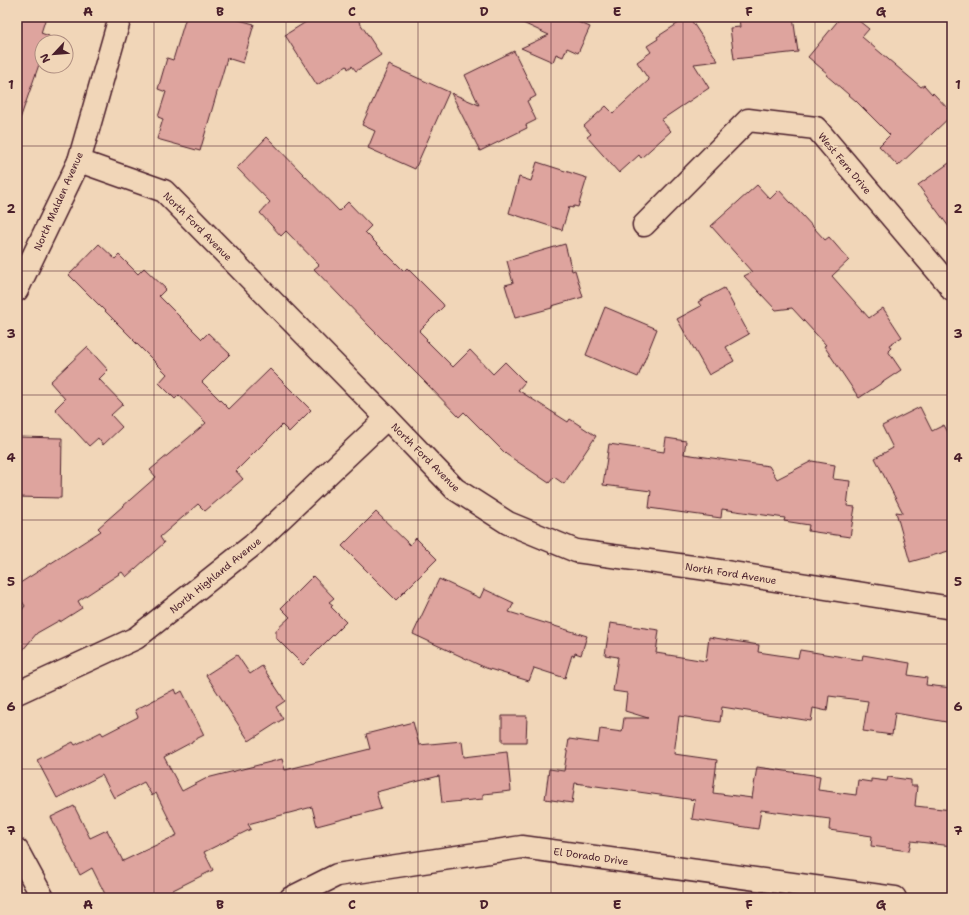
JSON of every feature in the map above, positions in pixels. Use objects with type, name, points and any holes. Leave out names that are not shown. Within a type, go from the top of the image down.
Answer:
[{"type":"street","name":"North Malden Avenue","points":[[17,290],[79,161],[120,17]]},
{"type":"street","name":"West Fern Drive","points":[[644,225],[748,120],[816,128],[952,290]]},
{"type":"street","name":"North Ford Avenue","points":[[79,161],[164,191],[455,489],[508,522],[576,551],[700,568],[952,608]]},
{"type":"street","name":"North Highland Avenue","points":[[17,693],[136,638],[253,545],[387,418]]},
{"type":"street","name":"El Dorado Drive","points":[[291,898],[337,875],[522,846],[895,898]]},
{"type":"street","points":[[17,850],[43,898]]},
{"type":"building","points":[[17,17],[46,17],[41,33],[44,34],[34,34],[34,74],[36,74],[20,119],[17,119]]},
{"type":"building","points":[[186,17],[228,17],[254,24],[243,63],[227,58],[200,151],[157,139],[163,119],[158,117],[166,92],[158,89],[167,58],[173,60]]},
{"type":"building","points":[[314,17],[356,17],[381,55],[356,71],[352,66],[348,69],[347,66],[317,85],[285,35]]},
{"type":"building","points":[[510,17],[581,17],[578,22],[590,27],[578,53],[567,48],[563,57],[556,54],[553,62],[521,48],[549,35]]},
{"type":"building","points":[[688,17],[718,61],[694,64],[709,88],[661,120],[671,131],[641,158],[639,155],[619,173],[587,137],[591,134],[584,126],[606,106],[613,113],[649,80],[637,62],[651,52],[647,46],[658,39],[657,37]]},
{"type":"building","points":[[739,17],[793,17],[798,52],[734,59],[730,28],[740,27]]},
{"type":"building","points":[[841,17],[854,17],[869,29],[862,37],[921,87],[924,85],[952,113],[952,115],[898,166],[879,146],[890,135],[856,101],[826,75],[828,74],[808,57]]},
{"type":"building","points":[[514,51],[536,96],[527,101],[536,120],[526,125],[527,128],[480,151],[451,93],[479,105],[465,75]]},
{"type":"building","points":[[389,65],[449,92],[415,169],[368,148],[375,131],[362,125]]},
{"type":"building","points":[[267,137],[339,211],[348,202],[371,226],[365,232],[404,271],[407,268],[443,304],[444,306],[419,331],[453,367],[470,350],[493,374],[505,362],[525,382],[518,390],[568,422],[570,419],[596,436],[564,484],[554,477],[549,483],[506,454],[464,412],[459,417],[314,269],[319,265],[286,231],[281,236],[260,213],[270,202],[237,168]]},
{"type":"building","points":[[952,161],[952,231],[918,185]]},
{"type":"building","points":[[537,162],[587,178],[578,207],[569,207],[562,230],[509,213],[519,177],[531,181]]},
{"type":"building","points":[[757,185],[770,199],[779,190],[825,240],[829,237],[849,260],[832,276],[869,318],[883,308],[902,337],[889,345],[891,348],[888,351],[901,370],[859,398],[824,346],[826,345],[792,308],[776,310],[744,276],[752,272],[711,226]]},
{"type":"building","points":[[99,244],[115,259],[119,255],[138,274],[144,268],[166,289],[159,296],[202,339],[208,333],[230,354],[202,382],[229,409],[270,369],[311,410],[289,432],[282,425],[236,471],[243,479],[205,511],[198,504],[160,537],[164,543],[126,577],[122,572],[78,601],[82,608],[60,622],[60,620],[37,633],[17,657],[17,616],[25,606],[17,593],[17,585],[101,531],[98,528],[156,477],[150,470],[206,423],[179,395],[175,399],[159,383],[167,374],[69,275]]},
{"type":"building","points":[[565,244],[572,271],[575,270],[583,297],[552,306],[552,308],[515,318],[505,285],[513,283],[507,261]]},
{"type":"building","points":[[724,288],[749,334],[726,347],[734,361],[709,375],[677,319],[701,306],[698,302]]},
{"type":"building","points":[[605,307],[657,329],[638,377],[586,355]]},
{"type":"building","points":[[87,347],[108,370],[99,379],[123,404],[111,415],[122,427],[103,445],[98,438],[89,446],[55,409],[65,399],[50,382]]},
{"type":"building","points":[[920,407],[932,431],[944,425],[952,440],[952,550],[910,562],[896,512],[903,513],[875,458],[893,448],[882,426]]},
{"type":"building","points":[[17,437],[62,438],[61,498],[17,497]]},
{"type":"building","points":[[666,438],[686,441],[684,454],[769,466],[777,479],[812,461],[835,465],[833,479],[850,481],[847,506],[855,507],[850,537],[808,531],[809,525],[784,521],[785,518],[722,509],[721,518],[649,508],[651,491],[603,485],[609,444],[664,452]]},
{"type":"building","points":[[376,512],[410,545],[416,538],[437,559],[396,600],[342,546]]},
{"type":"building","points":[[313,576],[334,598],[329,602],[333,605],[331,607],[346,622],[303,665],[276,638],[276,630],[290,617],[281,608]]},
{"type":"building","points":[[439,579],[480,598],[484,589],[514,603],[509,612],[587,636],[581,655],[575,653],[574,656],[572,655],[565,678],[534,668],[529,681],[486,668],[413,634]]},
{"type":"building","points":[[610,623],[659,630],[656,653],[706,661],[709,637],[759,645],[758,652],[798,658],[800,650],[862,660],[863,655],[910,663],[908,675],[927,678],[926,685],[952,688],[952,723],[895,713],[892,735],[863,731],[868,701],[829,696],[827,711],[813,708],[811,721],[722,707],[720,722],[679,716],[674,754],[717,760],[713,793],[752,798],[757,767],[820,776],[818,790],[856,795],[858,780],[871,782],[871,779],[887,781],[888,777],[911,780],[911,786],[917,786],[915,806],[952,810],[952,846],[911,841],[909,851],[871,846],[872,836],[829,830],[830,819],[761,810],[758,829],[692,819],[695,800],[575,783],[572,803],[545,799],[549,769],[564,771],[569,739],[598,743],[600,729],[622,732],[624,718],[648,718],[625,711],[627,693],[613,691],[618,657],[605,655]]},
{"type":"building","points":[[237,655],[250,674],[262,666],[285,701],[276,707],[283,719],[249,741],[206,675]]},
{"type":"building","points":[[175,689],[177,694],[182,691],[204,735],[164,757],[182,791],[207,778],[282,759],[285,770],[370,749],[366,734],[413,722],[419,745],[462,741],[464,757],[507,752],[511,791],[483,794],[483,799],[442,803],[439,776],[376,792],[381,809],[317,826],[312,807],[248,824],[251,829],[204,852],[213,870],[157,898],[107,898],[92,868],[80,875],[51,817],[74,806],[90,838],[107,830],[123,861],[177,835],[156,793],[152,796],[144,782],[114,798],[102,775],[57,798],[37,760],[73,742],[75,745],[101,732],[103,735],[138,717],[135,710]]},
{"type":"building","points":[[502,716],[527,716],[526,742],[502,742]]}]
